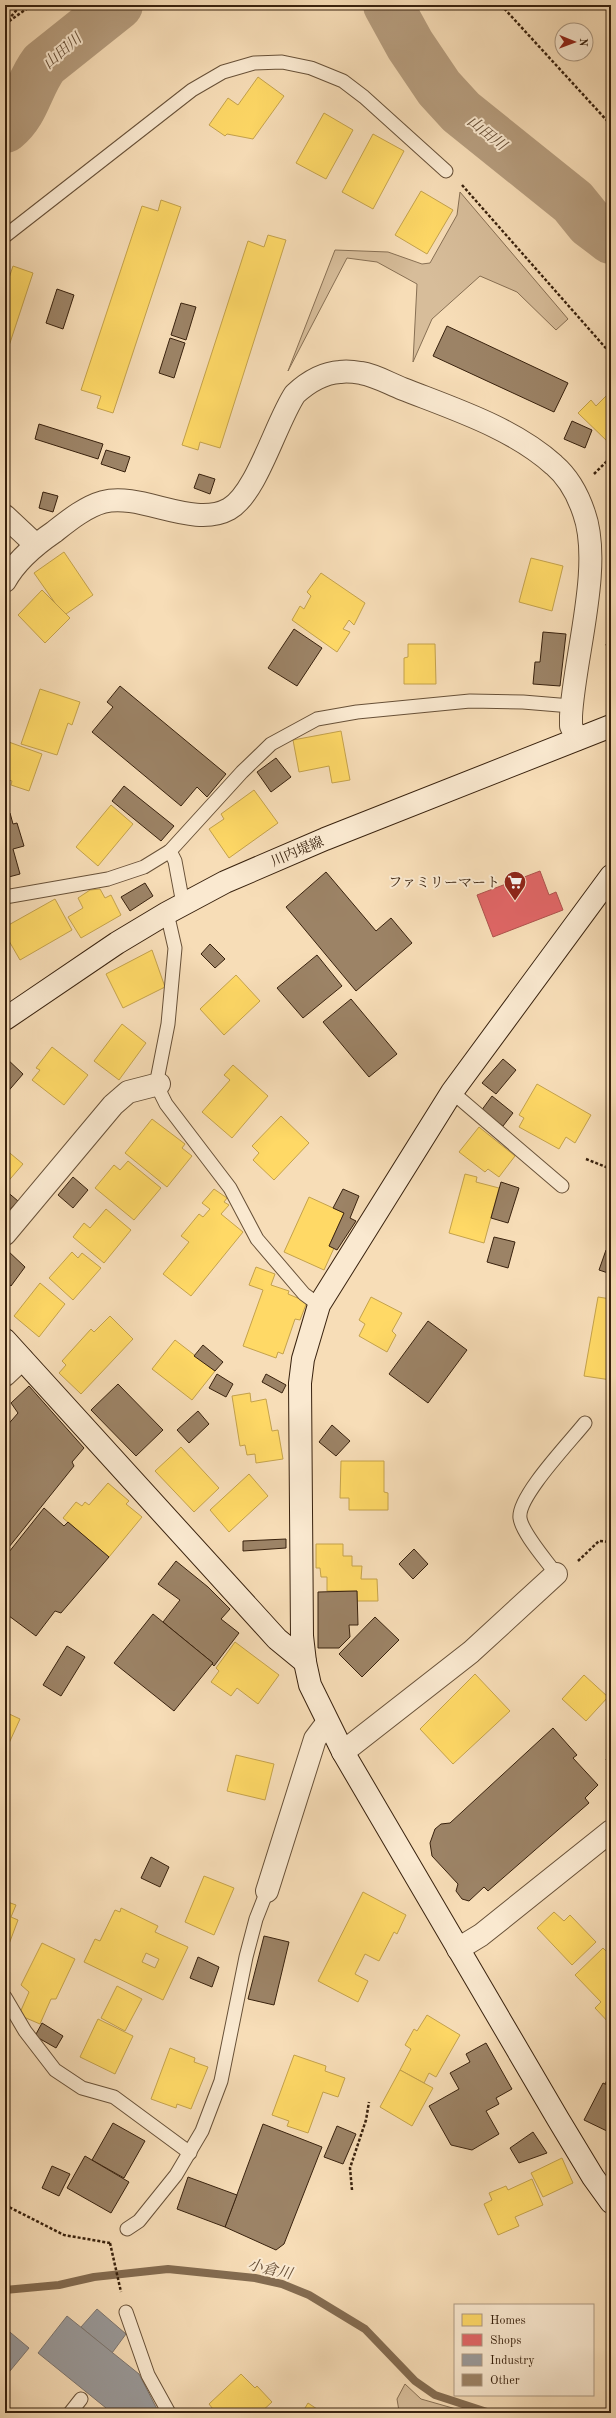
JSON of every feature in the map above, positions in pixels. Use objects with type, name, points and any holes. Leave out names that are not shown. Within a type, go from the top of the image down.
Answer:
[{"type":"street","points":[[5,581],[20,561],[36,545],[89,508],[104,502],[122,501],[190,514],[218,513],[229,509],[247,490],[295,394],[305,385],[326,374],[362,373],[441,404],[511,436],[555,465],[575,491],[588,527],[589,558],[588,589],[571,706],[571,726],[577,740]]},
{"type":"street","points":[[5,516],[36,545]]},
{"type":"street","name":"川内堤線","points":[[5,1019],[67,976],[175,908],[225,882],[325,839],[611,726]]},
{"type":"street","points":[[611,876],[452,1092],[319,1305],[303,1359],[300,1383],[302,1636],[305,1662],[310,1685],[343,1752],[558,2120],[593,2177],[611,2202]]},
{"type":"street","points":[[5,1234],[113,1105],[128,1092],[159,1084]]},
{"type":"street","points":[[5,1340],[277,1639],[305,1662]]},
{"type":"street","points":[[5,1375],[22,1359]]},
{"type":"street","points":[[343,1752],[471,1652],[556,1574]]},
{"type":"street","points":[[266,1891],[316,1739],[327,1722]]},
{"type":"street","points":[[458,1949],[481,1935],[611,1831]]},
{"type":"lane","points":[[5,236],[192,90],[223,72],[254,64],[282,62],[311,68],[343,81],[364,97],[446,172]]},
{"type":"lane","points":[[5,897],[108,879],[144,867],[170,851],[242,772],[271,744],[317,719],[357,712],[470,701],[523,702],[571,706]]},
{"type":"lane","points":[[170,851],[175,861],[175,948],[168,1024],[158,1075],[159,1084],[166,1104],[230,1188],[257,1239],[304,1294],[319,1305]]},
{"type":"lane","points":[[452,1092],[562,1186]]},
{"type":"lane","points":[[556,1574],[525,1530],[520,1519],[520,1510],[523,1500],[536,1480],[585,1423]]},
{"type":"lane","points":[[127,2229],[139,2221],[176,2175],[202,2131],[221,2081],[246,1957],[256,1919],[266,1891]]},
{"type":"lane","points":[[5,1997],[25,2031],[55,2070],[82,2088],[114,2097],[190,2153]]},
{"type":"lane","points":[[126,2312],[148,2375],[169,2413]]},
{"type":"lane","points":[[70,2413],[81,2399]]},
{"type":"path","points":[[5,24],[21,5]]},
{"type":"path","points":[[5,24],[32,5]]},
{"type":"path","points":[[501,5],[611,125]]},
{"type":"path","points":[[446,172],[465,187],[611,354]]},
{"type":"path","points":[[586,1159],[611,1169]]},
{"type":"path","points":[[556,1574],[565,1573],[599,1541],[611,1542]]},
{"type":"path","points":[[352,2190],[350,2168],[366,2120],[369,2102]]},
{"type":"path","points":[[5,2205],[64,2235],[110,2243],[120,2291]]},
{"type":"shaded area","points":[[460,192],[568,319],[556,330],[517,292],[480,276],[432,319],[413,362],[417,284],[377,262],[347,258],[288,371],[335,250],[388,252],[422,264],[430,263],[457,215]]},
{"type":"shaded area","points":[[405,2384],[421,2399],[470,2413],[402,2413],[399,2411],[397,2399]]},
{"type":"building: Homes","points":[[258,77],[284,96],[253,139],[227,134],[225,136],[209,125],[228,98],[238,105]]},
{"type":"building: Homes","points":[[324,113],[353,130],[326,179],[296,163]]},
{"type":"building: Homes","points":[[373,134],[404,151],[373,209],[342,192]]},
{"type":"building: Homes","points":[[421,191],[453,210],[427,254],[395,235]]},
{"type":"building: Homes","points":[[161,200],[181,207],[113,413],[97,408],[101,396],[81,390],[142,206],[158,211]]},
{"type":"building: Homes","points":[[268,235],[286,240],[220,448],[200,442],[198,450],[182,445],[248,241],[264,247]]},
{"type":"building: Homes","points":[[13,266],[33,273],[5,358],[5,279],[8,281]]},
{"type":"building: Homes","points":[[610,392],[611,439],[608,442],[578,413],[591,400],[596,406]]},
{"type":"building: Homes","points":[[64,552],[93,595],[66,614],[55,603],[34,573]]},
{"type":"building: Homes","points":[[531,558],[563,566],[552,611],[519,602]]},
{"type":"building: Homes","points":[[321,573],[365,603],[354,625],[349,620],[343,629],[350,632],[337,652],[292,620],[300,606],[304,609],[311,596],[307,592]]},
{"type":"building: Homes","points":[[42,590],[70,618],[45,643],[18,615]]},
{"type":"building: Homes","points":[[408,644],[435,644],[436,684],[404,684],[404,658],[408,657]]},
{"type":"building: Homes","points":[[40,689],[80,702],[72,725],[68,723],[57,755],[21,744]]},
{"type":"building: Homes","points":[[341,731],[350,780],[332,783],[329,766],[299,772],[293,740]]},
{"type":"building: Homes","points":[[6,741],[42,754],[29,791],[11,785],[12,781],[5,779]]},
{"type":"building: Homes","points":[[254,790],[278,823],[229,858],[209,829],[224,819],[221,814]]},
{"type":"building: Homes","points":[[111,805],[133,824],[98,866],[76,847]]},
{"type":"building: Homes","points":[[100,889],[105,898],[111,895],[121,915],[81,938],[68,917],[83,908],[78,898],[90,890]]},
{"type":"building: Homes","points":[[55,899],[72,930],[20,960],[5,934],[5,927]]},
{"type":"building: Homes","points":[[152,950],[165,987],[123,1008],[106,974]]},
{"type":"building: Homes","points":[[236,975],[260,1001],[224,1035],[200,1009]]},
{"type":"building: Homes","points":[[122,1024],[146,1043],[119,1080],[94,1061]]},
{"type":"building: Homes","points":[[52,1047],[88,1075],[64,1105],[32,1080],[40,1070],[36,1068]]},
{"type":"building: Homes","points":[[233,1065],[268,1096],[232,1138],[202,1112],[230,1080],[224,1075]]},
{"type":"building: Homes","points":[[537,1084],[591,1115],[575,1143],[566,1137],[559,1149],[519,1127],[524,1118],[519,1115]]},
{"type":"building: Homes","points":[[281,1116],[309,1143],[274,1180],[253,1160],[259,1153],[252,1146]]},
{"type":"building: Homes","points":[[152,1119],[185,1144],[182,1148],[192,1156],[167,1187],[125,1153]]},
{"type":"building: Homes","points":[[479,1127],[515,1156],[499,1177],[488,1169],[485,1172],[459,1152]]},
{"type":"building: Homes","points":[[5,1149],[23,1164],[5,1185]]},
{"type":"building: Homes","points":[[128,1161],[161,1188],[134,1220],[95,1188],[114,1165],[120,1170]]},
{"type":"building: Homes","points":[[465,1174],[477,1177],[476,1182],[499,1188],[484,1243],[449,1233]]},
{"type":"building: Homes","points":[[214,1189],[227,1198],[224,1202],[229,1205],[221,1214],[243,1232],[191,1296],[163,1274],[189,1242],[181,1236],[199,1214],[203,1217],[210,1209],[202,1203]]},
{"type":"building: Homes","points":[[309,1197],[344,1213],[329,1246],[334,1248],[324,1270],[284,1252]]},
{"type":"building: Homes","points":[[106,1209],[131,1230],[104,1263],[73,1237],[84,1223],[90,1228]]},
{"type":"building: Homes","points":[[72,1252],[78,1258],[82,1253],[101,1268],[73,1300],[49,1278]]},
{"type":"building: Homes","points":[[256,1267],[275,1274],[271,1285],[289,1291],[288,1294],[307,1302],[300,1320],[295,1319],[283,1354],[278,1352],[276,1358],[243,1346],[263,1290],[249,1285]]},
{"type":"building: Homes","points":[[40,1283],[65,1304],[39,1337],[14,1316]]},
{"type":"building: Homes","points":[[371,1297],[402,1313],[392,1331],[396,1335],[387,1352],[359,1336],[365,1324],[359,1320]]},
{"type":"building: Homes","points":[[598,1297],[611,1299],[611,1380],[584,1376]]},
{"type":"building: Homes","points":[[110,1316],[133,1339],[81,1394],[59,1373],[66,1365],[62,1361],[91,1329],[94,1332]]},
{"type":"building: Homes","points":[[175,1340],[215,1371],[192,1400],[152,1369]]},
{"type":"building: Homes","points":[[250,1393],[251,1402],[266,1399],[272,1431],[278,1430],[283,1459],[256,1463],[255,1454],[247,1455],[245,1445],[240,1446],[232,1396]]},
{"type":"building: Homes","points":[[181,1447],[219,1488],[194,1512],[155,1471]]},
{"type":"building: Homes","points":[[341,1461],[384,1461],[384,1492],[388,1493],[388,1510],[349,1510],[349,1498],[340,1498]]},
{"type":"building: Homes","points":[[249,1474],[268,1496],[229,1532],[210,1510]]},
{"type":"building: Homes","points":[[108,1483],[129,1501],[126,1504],[142,1517],[109,1557],[63,1518],[76,1502],[82,1506],[85,1502],[89,1505]]},
{"type":"building: Homes","points":[[316,1544],[343,1544],[343,1556],[352,1556],[352,1566],[362,1566],[361,1579],[377,1579],[378,1601],[357,1601],[357,1591],[327,1591],[327,1577],[321,1577],[320,1568],[316,1568]]},
{"type":"building: Homes","points":[[235,1642],[279,1675],[258,1704],[237,1688],[231,1696],[211,1682],[219,1671],[216,1668]]},
{"type":"building: Homes","points":[[475,1674],[510,1711],[453,1764],[420,1729]]},
{"type":"building: Homes","points":[[584,1675],[608,1697],[586,1721],[562,1699]]},
{"type":"building: Homes","points":[[5,1712],[20,1719],[5,1752]]},
{"type":"building: Homes","points":[[236,1755],[274,1764],[265,1800],[227,1791]]},
{"type":"building: Homes","points":[[204,1876],[234,1888],[214,1935],[185,1922]]},
{"type":"building: Homes","points":[[363,1892],[406,1915],[397,1934],[394,1932],[379,1961],[365,1954],[355,1974],[368,1981],[358,2002],[318,1981]]},
{"type":"building: Homes","points":[[5,1901],[16,1905],[11,1917],[18,1920],[6,1952]]},
{"type":"building: Homes","points":[[121,1908],[158,1926],[155,1932],[188,1947],[163,2000],[84,1962],[95,1939],[100,1941],[115,1910],[120,1912]],"holes":[[[146,1953],[159,1959],[155,1968],[142,1962]]]},
{"type":"building: Homes","points":[[554,1912],[564,1921],[570,1915],[596,1942],[572,1965],[537,1928]]},
{"type":"building: Homes","points":[[42,1943],[75,1959],[56,1999],[51,1999],[40,2024],[19,2015],[29,1992],[21,1985]]},
{"type":"building: Homes","points":[[603,1948],[611,1956],[611,2025],[595,2008],[601,2002],[575,1975]]},
{"type":"building: Homes","points":[[117,1986],[142,1999],[125,2031],[101,2018]]},
{"type":"building: Homes","points":[[427,2015],[460,2035],[436,2077],[429,2073],[424,2083],[400,2070],[411,2049],[405,2045],[414,2029],[417,2031]]},
{"type":"building: Homes","points":[[98,2019],[133,2036],[115,2074],[80,2057]]},
{"type":"building: Homes","points":[[170,2048],[195,2058],[194,2062],[208,2067],[191,2109],[177,2104],[176,2108],[151,2099]]},
{"type":"building: Homes","points":[[294,2055],[326,2066],[325,2071],[345,2078],[338,2097],[323,2092],[308,2133],[287,2126],[289,2121],[272,2115]]},
{"type":"building: Homes","points":[[400,2070],[433,2088],[412,2126],[380,2107]]},
{"type":"building: Homes","points":[[562,2158],[573,2183],[543,2197],[531,2173]]},
{"type":"building: Homes","points":[[532,2179],[543,2205],[515,2217],[519,2226],[498,2235],[484,2204],[492,2200],[489,2193],[506,2186],[508,2190]]},
{"type":"building: Homes","points":[[241,2374],[255,2388],[257,2386],[272,2402],[260,2413],[216,2413],[209,2404]]},
{"type":"building: Homes","points":[[308,2403],[323,2413],[302,2413]]},
{"type":"building: Shops","points":[[540,871],[549,895],[556,892],[563,910],[493,937],[477,895]]},
{"type":"building: Industry","points":[[97,2309],[126,2334],[112,2353],[81,2327]]},
{"type":"building: Industry","points":[[67,2316],[139,2374],[159,2413],[103,2413],[106,2408],[38,2353]]},
{"type":"building: Industry","points":[[5,2328],[29,2348],[5,2377]]},
{"type":"building: Other","points":[[57,289],[74,295],[63,329],[46,323]]},
{"type":"building: Other","points":[[181,303],[196,307],[186,340],[171,335]]},
{"type":"building: Other","points":[[447,326],[568,383],[554,412],[433,356]]},
{"type":"building: Other","points":[[170,338],[185,343],[174,378],[159,373]]},
{"type":"building: Other","points":[[572,421],[592,430],[585,448],[564,439]]},
{"type":"building: Other","points":[[39,424],[103,444],[98,459],[35,439]]},
{"type":"building: Other","points":[[106,450],[130,457],[125,472],[101,464]]},
{"type":"building: Other","points":[[199,474],[215,479],[210,494],[194,488]]},
{"type":"building: Other","points":[[43,492],[58,496],[53,512],[39,508]]},
{"type":"building: Other","points":[[294,629],[322,648],[297,686],[268,668]]},
{"type":"building: Other","points":[[543,632],[566,634],[560,686],[533,684],[535,662],[540,662]]},
{"type":"building: Other","points":[[611,642],[611,665],[606,644]]},
{"type":"building: Other","points":[[120,686],[226,774],[207,797],[197,787],[181,806],[92,732],[113,707],[107,702]]},
{"type":"building: Other","points":[[276,758],[291,777],[271,792],[257,772]]},
{"type":"building: Other","points":[[124,786],[174,826],[161,841],[112,801]]},
{"type":"building: Other","points":[[10,813],[13,824],[17,823],[24,846],[13,849],[20,874],[5,878],[5,814]]},
{"type":"building: Other","points":[[326,872],[376,931],[391,918],[412,943],[356,991],[286,907]]},
{"type":"building: Other","points":[[145,883],[153,896],[130,911],[121,897]]},
{"type":"building: Other","points":[[210,944],[225,959],[215,968],[201,954]]},
{"type":"building: Other","points":[[317,955],[342,986],[303,1018],[277,988]]},
{"type":"building: Other","points":[[351,999],[397,1054],[369,1077],[323,1022]]},
{"type":"building: Other","points":[[5,1057],[23,1074],[5,1095]]},
{"type":"building: Other","points":[[503,1059],[516,1070],[496,1094],[482,1083]]},
{"type":"building: Other","points":[[492,1096],[513,1113],[503,1126],[481,1111]]},
{"type":"building: Other","points":[[73,1177],[88,1190],[73,1208],[58,1195]]},
{"type":"building: Other","points":[[501,1182],[519,1188],[508,1223],[491,1218]]},
{"type":"building: Other","points":[[343,1189],[359,1196],[350,1218],[356,1221],[337,1250],[329,1246],[344,1213],[333,1208]]},
{"type":"building: Other","points":[[5,1190],[18,1201],[5,1215]]},
{"type":"building: Other","points":[[494,1237],[515,1242],[508,1268],[487,1262]]},
{"type":"building: Other","points":[[7,1250],[25,1267],[11,1286],[5,1281]]},
{"type":"building: Other","points":[[606,1250],[611,1251],[611,1274],[599,1270]]},
{"type":"building: Other","points":[[428,1321],[467,1350],[428,1403],[389,1374]]},
{"type":"building: Other","points":[[203,1345],[223,1362],[215,1371],[194,1356]]},
{"type":"building: Other","points":[[217,1374],[233,1384],[226,1397],[209,1388]]},
{"type":"building: Other","points":[[266,1374],[286,1385],[282,1393],[262,1382]]},
{"type":"building: Other","points":[[118,1384],[163,1430],[136,1456],[91,1410]]},
{"type":"building: Other","points":[[29,1386],[84,1448],[72,1462],[74,1466],[5,1552],[5,1428],[18,1413],[11,1403]]},
{"type":"building: Other","points":[[198,1411],[209,1424],[189,1443],[177,1430]]},
{"type":"building: Other","points":[[332,1425],[350,1441],[336,1456],[319,1442]]},
{"type":"building: Other","points":[[44,1508],[64,1526],[68,1522],[109,1557],[61,1613],[55,1611],[36,1636],[5,1613],[5,1557]]},
{"type":"building: Other","points":[[286,1539],[286,1548],[243,1551],[243,1541]]},
{"type":"building: Other","points":[[414,1549],[428,1564],[413,1579],[399,1564]]},
{"type":"building: Other","points":[[176,1561],[208,1587],[230,1609],[221,1619],[239,1633],[214,1666],[212,1664],[213,1663],[163,1622],[180,1600],[158,1584]]},
{"type":"building: Other","points":[[357,1591],[358,1625],[349,1625],[350,1637],[339,1648],[318,1648],[318,1592]]},
{"type":"building: Other","points":[[153,1614],[213,1663],[174,1711],[114,1663]]},
{"type":"building: Other","points":[[375,1617],[399,1640],[362,1677],[339,1654]]},
{"type":"building: Other","points":[[67,1646],[85,1657],[61,1696],[43,1685]]},
{"type":"building: Other","points":[[553,1728],[577,1755],[573,1758],[598,1785],[585,1798],[589,1803],[488,1891],[484,1887],[469,1901],[462,1899],[456,1891],[458,1884],[432,1856],[430,1843],[435,1829],[441,1824],[450,1823]]},
{"type":"building: Other","points":[[610,1750],[611,1751],[611,1764],[606,1760]]},
{"type":"building: Other","points":[[151,1857],[169,1867],[160,1887],[141,1878]]},
{"type":"building: Other","points":[[264,1936],[289,1942],[274,2005],[248,1999]]},
{"type":"building: Other","points":[[198,1957],[219,1967],[212,1987],[190,1978]]},
{"type":"building: Other","points":[[42,2023],[63,2036],[56,2048],[35,2036]]},
{"type":"building: Other","points":[[486,2043],[512,2089],[496,2098],[499,2104],[486,2111],[499,2134],[472,2150],[451,2145],[429,2106],[459,2089],[450,2073],[470,2062],[466,2054]]},
{"type":"building: Other","points":[[611,2072],[611,2087],[605,2084]]},
{"type":"building: Other","points":[[603,2083],[611,2087],[611,2128],[609,2132],[584,2120]]},
{"type":"building: Other","points":[[113,2123],[145,2141],[124,2178],[92,2160]]},
{"type":"building: Other","points":[[263,2124],[322,2147],[284,2244],[276,2250],[225,2227]]},
{"type":"building: Other","points":[[337,2126],[356,2134],[343,2164],[324,2157]]},
{"type":"building: Other","points":[[533,2132],[547,2153],[519,2163],[510,2148]]},
{"type":"building: Other","points":[[85,2156],[129,2182],[111,2213],[67,2188]]},
{"type":"building: Other","points":[[52,2166],[70,2174],[59,2196],[42,2188]]},
{"type":"building: Other","points":[[188,2177],[237,2195],[225,2227],[177,2209]]},
{"type":"waterway","name":"山田川","points":[[5,128],[18,114],[34,80],[44,64],[118,5]]},
{"type":"waterway","name":"山田川","points":[[388,5],[410,45],[439,88],[461,112],[573,202],[590,223],[611,239]]},
{"type":"waterway","name":"小倉川","points":[[5,2290],[59,2285],[94,2277],[168,2269],[255,2278],[282,2284],[309,2295],[365,2329],[415,2381],[435,2395],[490,2413]]},
{"type":"place","name":"ファミリーマート","points":[[515,902]]}]
